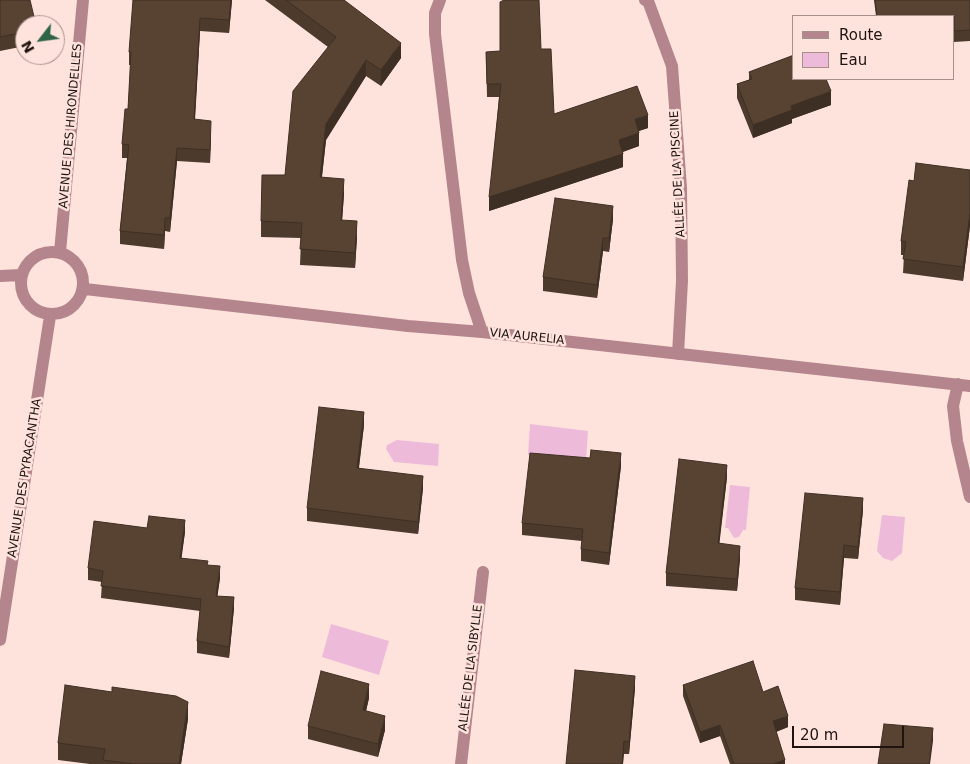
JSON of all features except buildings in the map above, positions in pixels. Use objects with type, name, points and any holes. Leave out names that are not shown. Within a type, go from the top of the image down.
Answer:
[{"type":"street","name":"AVENUE DES HIRONDELLES","points":[[60,252],[83,0]]},
{"type":"street","points":[[440,0],[435,13],[436,34],[462,260],[469,293],[482,332]]},
{"type":"street","name":"ALLÉE DE LA PISCINE","points":[[645,0],[648,2],[672,66],[681,188],[682,281],[678,354]]},
{"type":"street","points":[[60,252],[80,265],[85,289],[72,309],[50,316],[33,309],[22,294],[21,275],[36,255],[60,252]]},
{"type":"street","points":[[0,276],[21,275]]},
{"type":"street","name":"VIA AURELIA","points":[[85,289],[408,326],[482,332],[964,385]]},
{"type":"street","name":"AVENUE DES PYRACANTHA","points":[[0,640],[50,316]]},
{"type":"street","points":[[964,385],[953,406],[957,441],[970,497]]},
{"type":"street","name":"ALLÉE DE LA SIBYLLE","points":[[461,764],[483,572]]},
{"type":"water","points":[[530,424],[588,431],[586,461],[528,455]]},
{"type":"water","points":[[397,440],[439,444],[438,466],[394,462],[386,449],[387,445]]},
{"type":"water","points":[[730,485],[750,487],[746,530],[743,530],[739,537],[734,538],[728,528],[725,528]]},
{"type":"water","points":[[882,515],[905,517],[902,553],[892,561],[883,558],[877,551]]},
{"type":"water","points":[[331,624],[389,641],[379,675],[322,657]]}]
